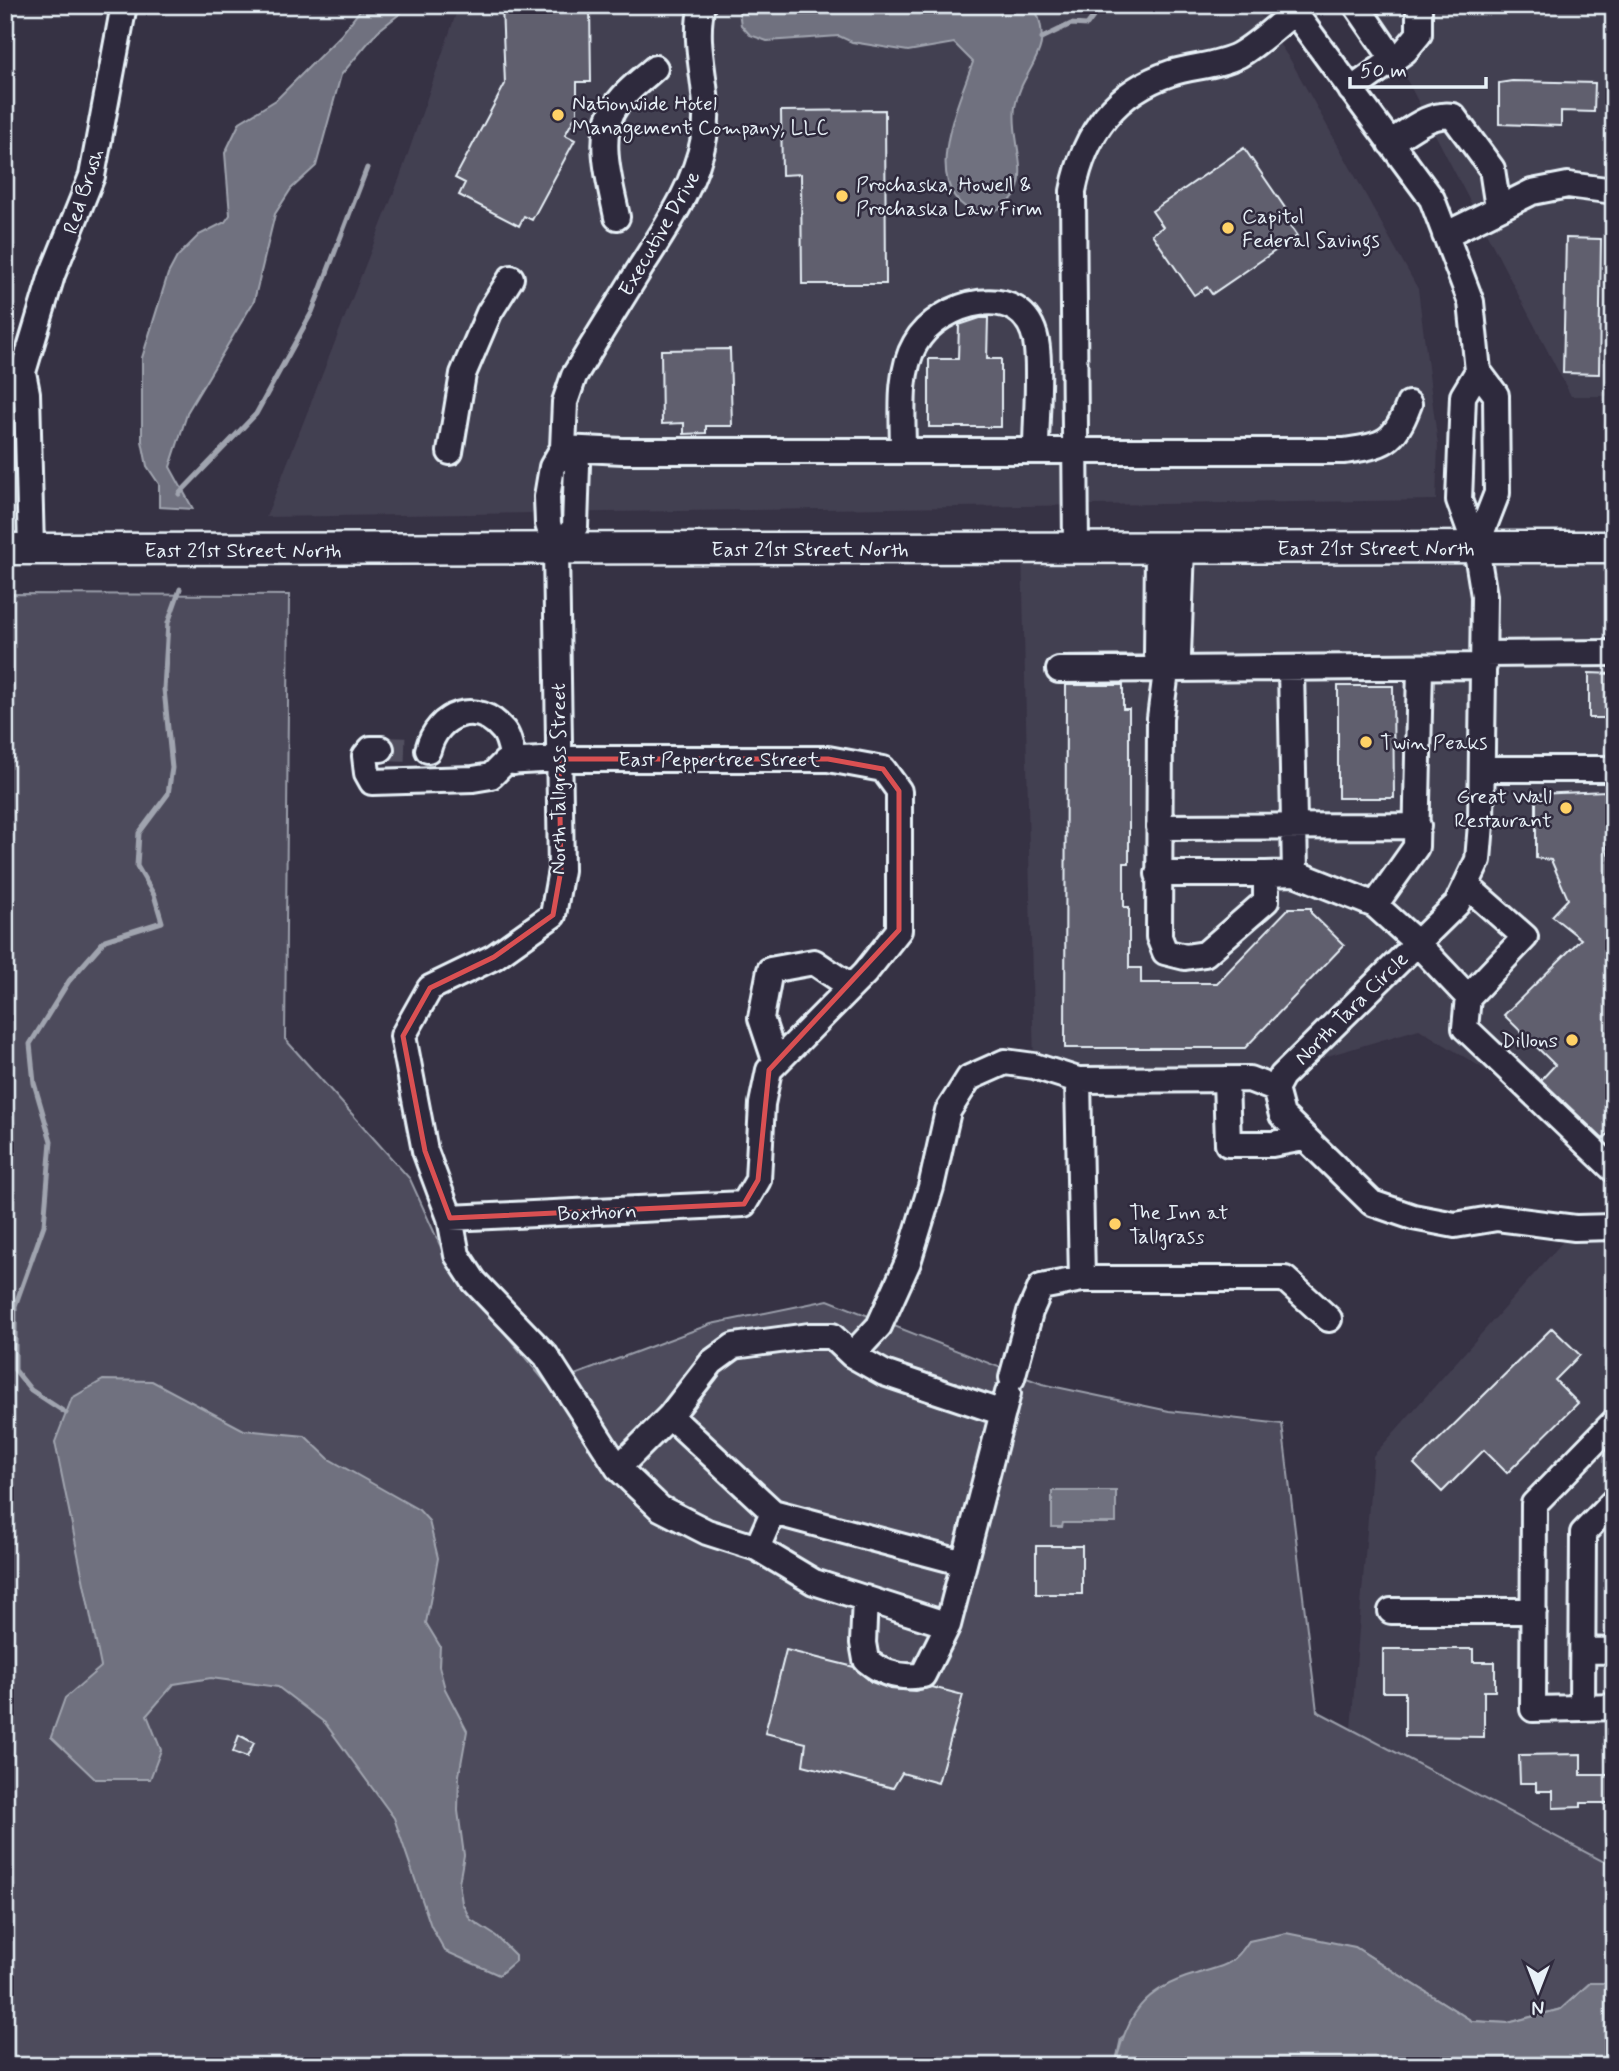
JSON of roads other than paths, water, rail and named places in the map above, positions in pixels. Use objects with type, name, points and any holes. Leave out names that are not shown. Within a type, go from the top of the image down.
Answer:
[{"type":"main road","name":"East 21st Street North","points":[[18,549],[1614,547]]},
{"type":"street","name":"Red Brush","points":[[5,393],[23,372],[48,285],[92,176],[124,5]]},
{"type":"street","name":"Executive Drive","points":[[556,550],[548,524],[547,497],[552,467],[563,448],[565,402],[574,376],[674,215],[698,166],[705,135],[706,100],[700,63],[698,19],[702,5]]},
{"type":"street","points":[[1356,5],[1393,59]]},
{"type":"street","points":[[1352,90],[1393,59],[1419,34],[1419,5]]},
{"type":"street","points":[[1076,548],[1073,191],[1080,158],[1096,128],[1116,105],[1138,87],[1171,73],[1238,55],[1292,9],[1432,199],[1471,302],[1478,371],[1496,395],[1497,493],[1476,547]]},
{"type":"street","points":[[617,217],[606,147],[611,114],[625,95],[655,68]]},
{"type":"street","points":[[1390,143],[1430,118],[1443,114],[1453,116],[1492,169],[1498,208]]},
{"type":"street","points":[[1445,235],[1532,192],[1568,186],[1614,191]]},
{"type":"street","points":[[450,452],[463,374],[489,313],[511,278]]},
{"type":"street","points":[[903,450],[907,362],[915,343],[931,323],[955,307],[981,302],[1006,305],[1024,315],[1036,341],[1036,449]]},
{"type":"street","points":[[1036,341],[1074,342]]},
{"type":"street","name":"North Tara Circle","points":[[1275,1089],[1282,1076],[1449,912],[1467,886],[1478,860],[1485,596],[1476,547],[1459,500],[1463,396],[1478,371]]},
{"type":"street","name":"Red Brush","points":[[18,549],[27,393],[23,372]]},
{"type":"street","points":[[563,448],[623,452],[1344,450],[1376,446],[1398,432],[1409,404]]},
{"type":"street","points":[[1170,549],[1178,655],[1167,667],[1160,718],[1159,937],[1166,952],[1185,957],[1205,954],[1266,901],[1266,874]]},
{"type":"street","name":"North Tallgrass Street","points":[[556,550],[561,870],[552,915],[494,957],[430,988],[403,1036],[425,1151],[450,1218],[457,1255],[474,1281],[546,1356],[618,1468],[660,1508],[707,1532],[757,1548],[814,1582],[948,1625]]},
{"type":"street","points":[[1059,670],[1167,667],[1420,667],[1484,660],[1614,653]]},
{"type":"street","points":[[1375,905],[1416,847],[1420,667]]},
{"type":"street","points":[[1292,668],[1295,873]]},
{"type":"street","points":[[381,749],[372,750],[365,756],[367,773],[372,782],[427,781],[491,776],[505,762],[514,762],[505,732],[486,716],[463,713],[448,718],[420,750],[427,781]]},
{"type":"street","name":"East Peppertree Street","points":[[514,762],[828,758],[883,768],[899,791],[899,930],[851,987]]},
{"type":"street","points":[[1482,769],[1614,769]]},
{"type":"street","points":[[1159,827],[1294,824],[1418,826]]},
{"type":"street","points":[[1158,874],[1295,873],[1375,905],[1416,942],[1468,997]]},
{"type":"street","points":[[1467,886],[1525,937],[1468,997],[1465,1028],[1614,1170]]},
{"type":"street","points":[[814,962],[851,987],[776,1063],[761,1018],[771,970],[814,962]]},
{"type":"street","points":[[852,1355],[878,1326],[908,1262],[931,1186],[948,1111],[969,1078],[1004,1062],[1034,1066],[1078,1080],[1250,1079],[1275,1089],[1282,1115],[1372,1203],[1413,1217],[1455,1225],[1497,1218],[1575,1228],[1614,1227]]},
{"type":"street","name":"Boxthorn","points":[[450,1218],[744,1204],[758,1180],[762,1104],[769,1070],[776,1063]]},
{"type":"street","points":[[1226,1079],[1228,1144],[1272,1144],[1304,1138]]},
{"type":"street","points":[[1078,1080],[1082,1279]]},
{"type":"street","points":[[865,1598],[863,1643],[866,1660],[878,1670],[907,1678],[923,1675],[948,1625],[1030,1312],[1041,1287],[1082,1279],[1286,1279],[1329,1319]]},
{"type":"street","points":[[618,1468],[670,1416],[712,1362],[734,1346],[809,1336],[832,1336],[852,1355],[884,1373],[1008,1394]]},
{"type":"street","points":[[670,1416],[773,1512],[964,1563]]},
{"type":"street","points":[[1614,1422],[1534,1504],[1534,1709],[1614,1707]]},
{"type":"street","points":[[1583,1708],[1583,1533],[1614,1501]]},
{"type":"street","points":[[757,1548],[773,1512]]},
{"type":"street","points":[[1391,1611],[1534,1611]]},
{"type":"street","points":[[1583,1650],[1614,1651]]},
{"type":"water","points":[[364,5],[411,5],[378,31],[341,75],[316,166],[291,189],[275,214],[254,301],[188,411],[170,467],[193,509],[159,507],[159,484],[147,466],[142,441],[142,358],[168,274],[177,257],[199,235],[225,222],[230,215],[225,153],[240,122],[276,100],[341,35]]},
{"type":"water","points":[[738,5],[937,5],[939,9],[956,10],[961,5],[1028,5],[1036,11],[1042,39],[1015,107],[1014,123],[1020,170],[1019,185],[1013,197],[1002,207],[982,215],[962,204],[950,189],[946,169],[947,147],[973,62],[954,43],[908,51],[852,42],[839,36],[767,41],[750,35],[741,25]]},
{"type":"water","points":[[103,1380],[152,1381],[244,1430],[305,1436],[329,1459],[419,1510],[429,1521],[438,1558],[426,1623],[440,1646],[439,1666],[445,1689],[467,1731],[459,1775],[458,1811],[464,1855],[459,1883],[462,1903],[470,1919],[496,1936],[515,1955],[515,1961],[499,1975],[445,1951],[431,1926],[394,1818],[325,1723],[278,1687],[211,1678],[174,1684],[147,1715],[161,1750],[150,1779],[95,1779],[51,1737],[65,1698],[101,1667],[55,1442],[72,1398]]},
{"type":"water","points":[[1052,1491],[1116,1491],[1116,1523],[1063,1523],[1062,1527],[1052,1527]]},
{"type":"water","points":[[1286,1933],[1355,1947],[1472,2021],[1508,2023],[1561,2009],[1590,1983],[1614,1983],[1614,2066],[1115,2066],[1132,2018],[1150,1996],[1178,1980],[1232,1961],[1249,1941]]},
{"type":"waterway","points":[[1042,38],[1071,24],[1087,25],[1096,13],[1112,8]]},
{"type":"waterway","points":[[179,494],[256,414],[312,312],[367,168]]},
{"type":"waterway","points":[[66,1413],[31,1390],[15,1370],[15,1306],[44,1225],[51,1141],[34,1083],[30,1044],[69,981],[105,940],[162,922],[154,895],[137,866],[139,833],[168,794],[172,768],[164,689],[168,623],[180,589]]},
{"type":"tunnel","points":[[381,749],[411,750]]},
{"type":"place","name":"Nationwide Hotel Management Company, LLC","points":[[558,115]]},
{"type":"place","name":"Prochaska, Howell & Prochaska Law Firm","points":[[842,196]]},
{"type":"place","name":"Capitol Federal Savings","points":[[1228,228]]},
{"type":"place","name":"Twin Peaks","points":[[1366,742]]},
{"type":"place","name":"Great Wall Restaurant","points":[[1566,808]]},
{"type":"place","name":"Dillons","points":[[1572,1040]]},
{"type":"place","name":"The Inn at Tallgrass","points":[[1115,1224]]}]
